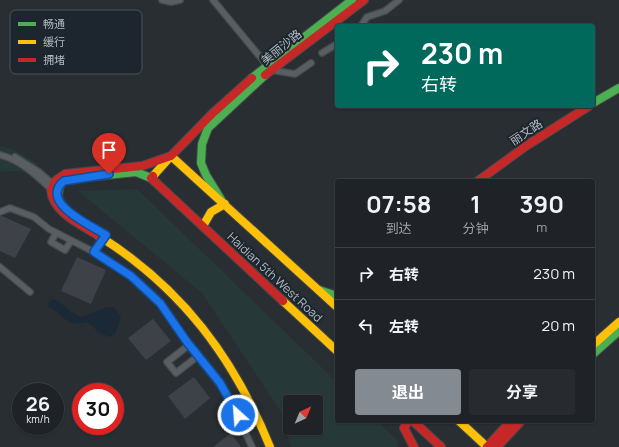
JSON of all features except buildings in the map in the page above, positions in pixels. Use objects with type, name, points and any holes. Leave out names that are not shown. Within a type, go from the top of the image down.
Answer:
[{"type":"main road","name":"美丽沙路","points":[[216,116],[269,67],[352,0]]},
{"type":"main road","name":"美丽沙路","points":[[269,67],[364,0]]},
{"type":"main road","points":[[595,99],[619,84]]},
{"type":"main road","points":[[595,102],[619,88]]},
{"type":"main road","name":"丽文路","points":[[477,179],[524,144],[580,108]]},
{"type":"main road","name":"丽文路","points":[[481,179],[530,143],[586,108]]},
{"type":"main road","points":[[54,189],[64,181],[76,178],[136,172],[151,178],[171,156],[216,116]]},
{"type":"main road","points":[[203,226],[211,212],[224,202],[203,169],[200,157],[206,133],[216,116]]},
{"type":"main road","points":[[171,156],[142,166],[65,174],[58,177],[51,200],[60,210],[105,237],[165,281],[198,315],[215,337],[251,393],[263,418],[273,447]]},
{"type":"main road","name":"Haidian 5th West Road","points":[[171,156],[224,202],[335,305]]},
{"type":"main road","name":"Haidian 5th West Road","points":[[151,178],[335,349]]},
{"type":"main road","points":[[105,237],[152,274],[187,307],[203,327],[234,369],[250,399],[270,447]]},
{"type":"main road","points":[[319,290],[335,295]]},
{"type":"main road","points":[[595,343],[619,322]]},
{"type":"main road","points":[[595,352],[619,331]]},
{"type":"main road","points":[[407,423],[404,428],[414,447]]},
{"type":"main road","points":[[415,423],[440,447]]},
{"type":"main road","points":[[460,423],[487,447],[509,423]]},
{"type":"main road","points":[[497,447],[519,423]]},
{"type":"street","points":[[162,0],[171,2],[180,0]]},
{"type":"street","points":[[212,0],[269,67],[295,74],[311,63]]},
{"type":"street","points":[[362,24],[367,17],[385,11],[399,0]]},
{"type":"street","points":[[322,53],[335,45]]},
{"type":"street","points":[[0,154],[26,163],[54,189]]},
{"type":"street","points":[[0,212],[10,208],[34,217],[43,226],[94,252],[131,276],[160,303],[189,345],[228,395],[252,447]]},
{"type":"street","points":[[56,233],[51,242],[65,250],[71,241]]},
{"type":"street","points":[[94,252],[105,237]]},
{"type":"street","points":[[0,267],[30,292]]},
{"type":"street","points":[[189,345],[167,362],[176,373],[198,356]]},
{"type":"shaded area","points":[[0,146],[15,150],[38,164],[31,175],[20,171],[0,172]]},
{"type":"shaded area","points":[[137,189],[335,380],[335,423],[379,423],[397,440],[398,447],[291,447],[288,435],[323,435],[323,395],[283,395],[283,419],[281,412],[202,293],[78,191]]},
{"type":"water","points":[[53,299],[81,317],[107,307],[114,307],[121,317],[115,334],[110,337],[100,333],[87,322],[75,323],[66,320],[55,310],[49,307],[48,303]]},
{"type":"traffic: fast","points":[[252,78],[352,0]]},
{"type":"traffic: fast","points":[[222,201],[206,175],[201,163],[202,144],[208,128],[265,75]]},
{"type":"traffic: fast","points":[[595,102],[619,88]]},
{"type":"traffic: fast","points":[[65,208],[60,202],[58,193],[61,183],[68,179],[136,172],[151,178]]},
{"type":"traffic: fast","points":[[319,290],[335,295]]},
{"type":"traffic: fast","points":[[595,352],[619,331]]},
{"type":"traffic: slow","points":[[153,176],[171,156],[335,305]]},
{"type":"traffic: slow","points":[[203,226],[211,212],[225,204]]},
{"type":"traffic: slow","points":[[99,236],[129,256],[156,278],[180,302],[202,328],[222,355],[240,384],[270,447]]},
{"type":"traffic: slow","points":[[283,301],[335,349]]},
{"type":"traffic: slow","points":[[595,343],[619,322]]},
{"type":"traffic: slow","points":[[461,423],[487,447]]},
{"type":"traffic: jam","points":[[265,75],[364,0]]},
{"type":"traffic: jam","points":[[99,236],[69,218],[57,205],[51,190],[55,181],[65,174],[142,166],[171,156],[213,113],[252,78]]},
{"type":"traffic: jam","points":[[481,179],[526,146],[586,108]]},
{"type":"traffic: jam","points":[[153,176],[151,178],[283,301]]},
{"type":"traffic: jam","points":[[407,423],[404,428],[414,447]]},
{"type":"traffic: jam","points":[[415,423],[441,447]]},
{"type":"traffic: jam","points":[[487,447],[509,423]]},
{"type":"traffic: jam","points":[[497,447],[519,423]]},
{"type":"route","points":[[109,174],[68,179],[64,181],[61,183],[56,194],[59,202],[70,212],[106,235],[94,252],[141,284],[170,314],[187,342],[220,383],[238,415]]}]
